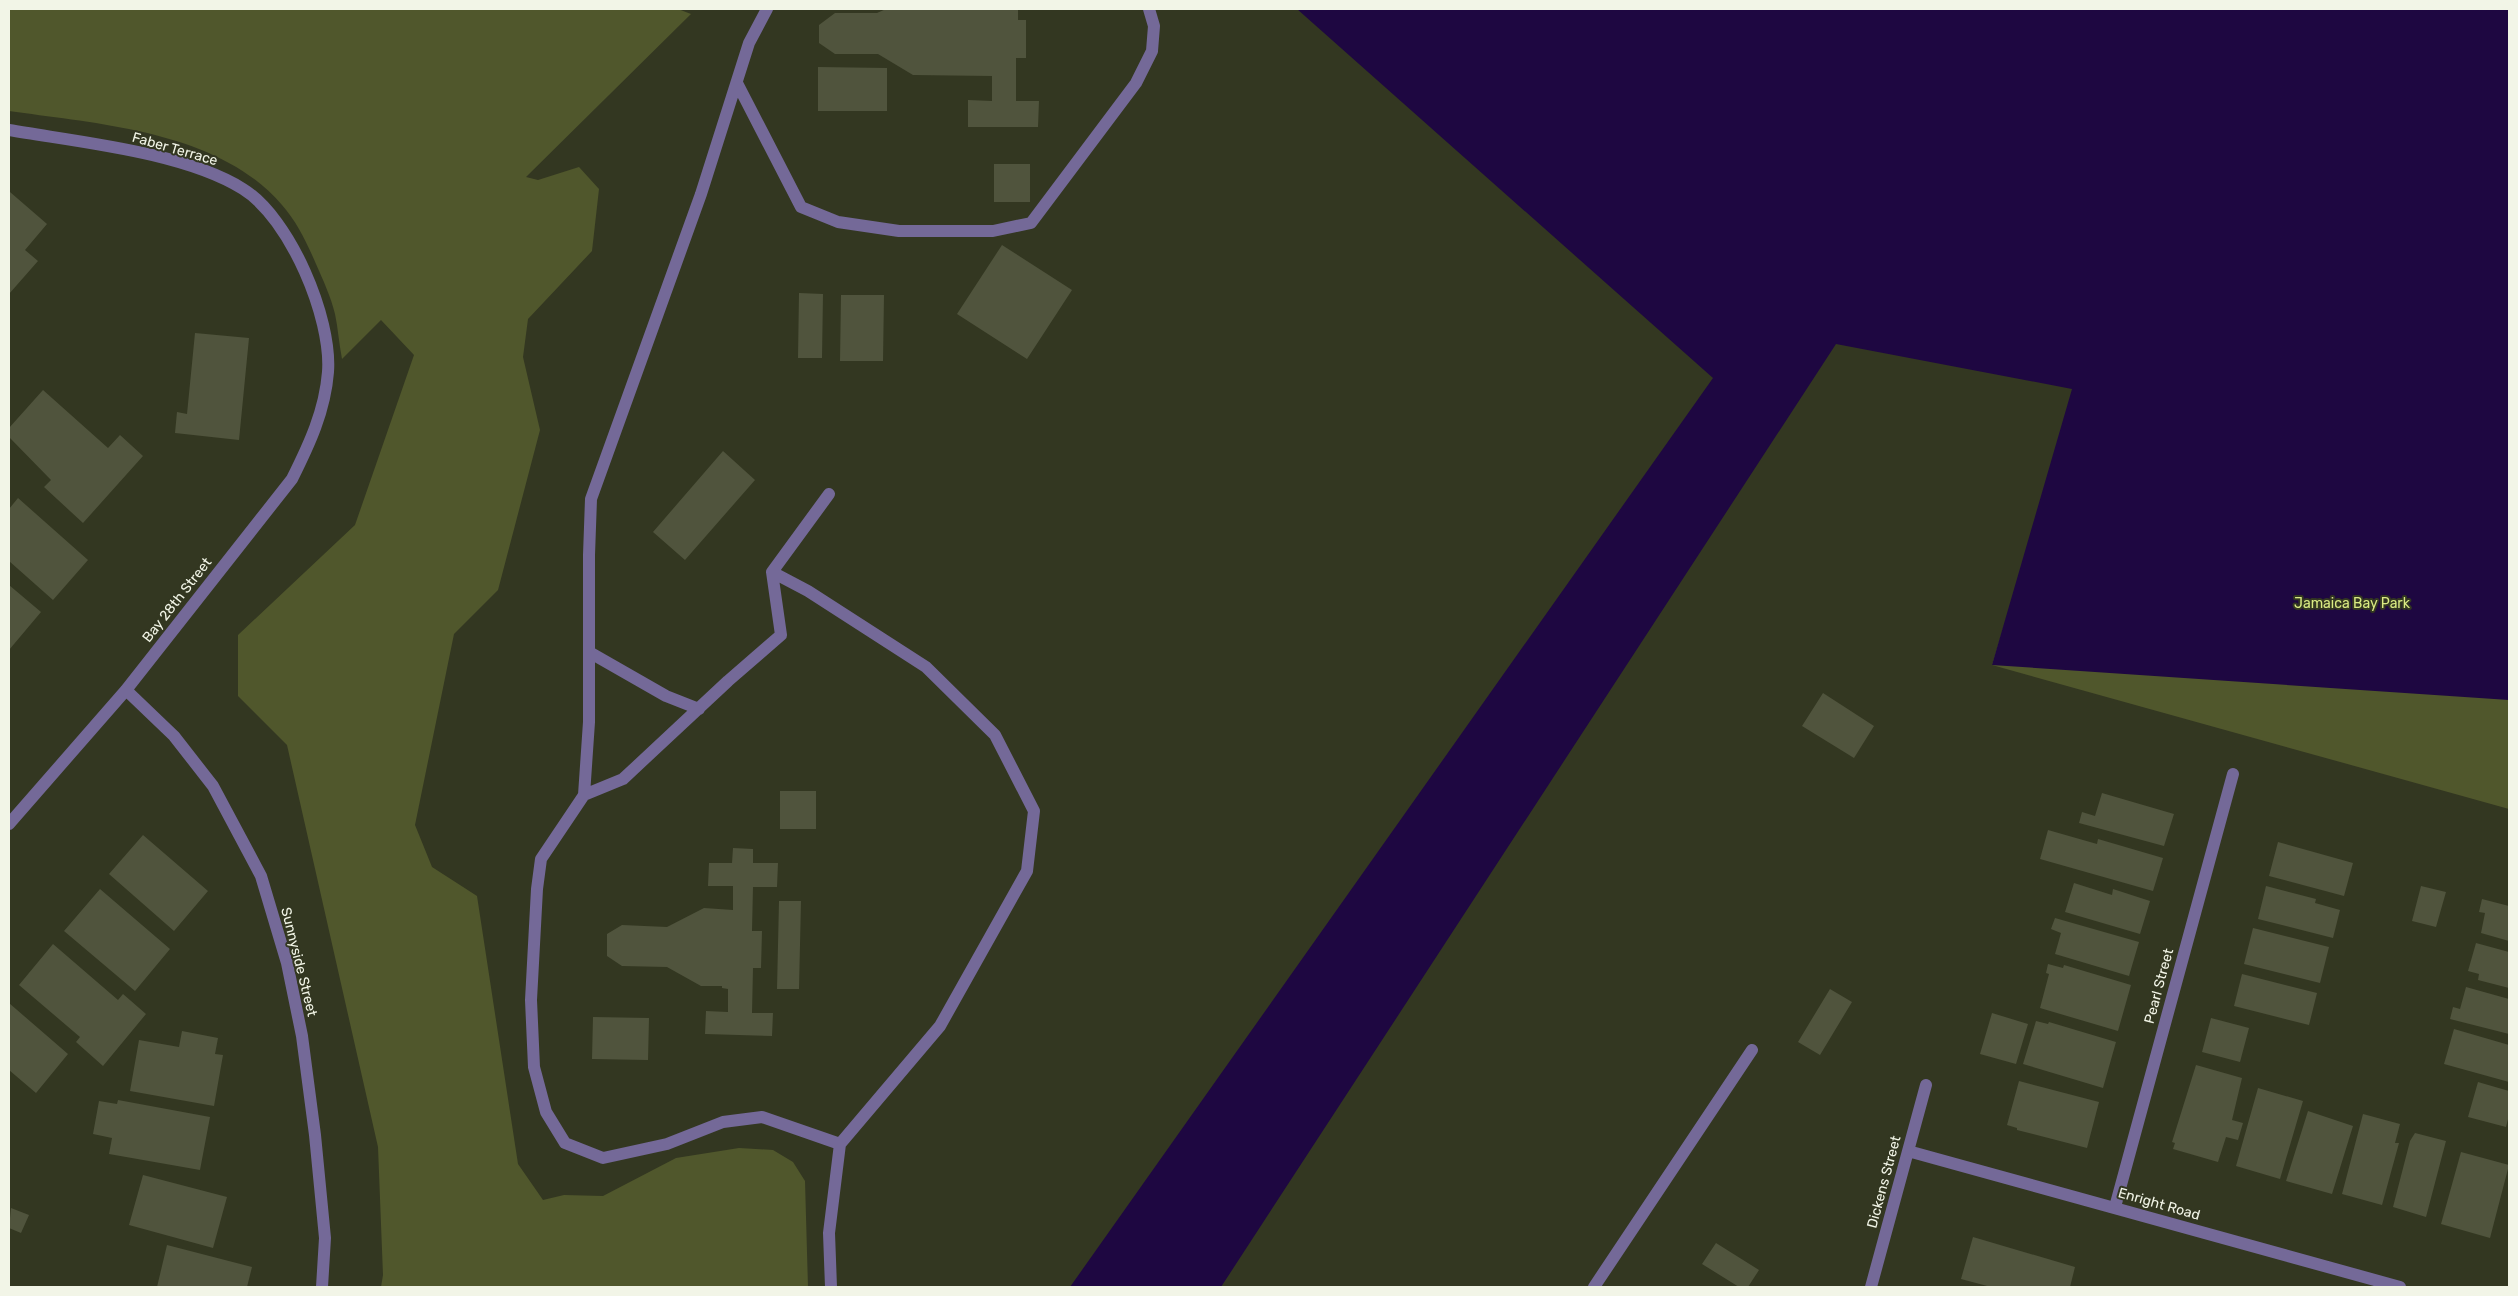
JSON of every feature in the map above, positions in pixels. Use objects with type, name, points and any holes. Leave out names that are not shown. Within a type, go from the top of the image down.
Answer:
[{"type":"street","points":[[767,9],[749,43],[701,194],[591,499],[589,722],[584,795],[540,859],[536,889],[531,1000],[534,1067],[546,1112],[565,1143],[603,1158],[667,1144],[723,1122],[762,1117],[840,1144]]},
{"type":"street","points":[[736,83],[801,207],[838,222],[899,231],[993,231],[1031,223],[1136,83],[1152,50],[1154,26],[1149,9]]},
{"type":"street","name":"Faber Terrace","points":[[9,130],[161,158],[199,169],[244,189],[258,200],[284,231],[305,272],[319,311],[327,342],[328,372]]},
{"type":"street","name":"Bay 28th Street","points":[[9,824],[126,690],[292,480],[308,448],[321,414],[328,372]]},
{"type":"street","points":[[584,795],[623,779],[781,636],[772,572],[829,494]]},
{"type":"street","points":[[772,572],[808,591],[926,667],[995,735],[1034,811],[1027,871],[940,1026],[840,1144],[829,1234],[831,1287]]},
{"type":"street","points":[[589,652],[666,696],[699,709]]},
{"type":"street","name":"Sunnyside Street","points":[[126,690],[174,736],[213,786],[261,876],[287,963],[302,1036],[315,1135],[325,1238],[322,1287]]},
{"type":"street","name":"Pearl Street","points":[[2115,1207],[2233,774]]},
{"type":"street","points":[[1594,1287],[1752,1050]]},
{"type":"street","name":"Dickens Street","points":[[1871,1287],[1926,1085]]},
{"type":"street","name":"Enright Road","points":[[1908,1151],[2400,1287]]},
{"type":"green space","points":[[9,9],[678,9],[691,14],[526,177],[538,180],[579,167],[599,189],[592,251],[528,319],[523,357],[540,430],[498,590],[454,634],[415,825],[432,867],[477,896],[518,1164],[543,1200],[564,1195],[603,1196],[676,1158],[739,1148],[773,1150],[793,1162],[805,1181],[808,1287],[381,1287],[383,1275],[378,1147],[287,745],[238,696],[238,635],[355,525],[414,355],[381,320],[342,359],[336,319],[331,301],[313,256],[297,226],[282,205],[256,180],[225,161],[192,146],[156,135],[118,127],[9,111]]},
{"type":"green space","name":"Jamaica Bay Park","points":[[2071,405],[2509,469],[2509,809],[1992,665]]},
{"type":"shaded area","points":[[1297,9],[2509,9],[2509,700],[1992,665],[2072,389],[1836,344],[1221,1287],[1070,1287],[1713,378]]},
{"type":"building","points":[[886,9],[1018,9],[1018,20],[1026,20],[1026,58],[1016,58],[1016,101],[1039,101],[1038,127],[968,127],[968,100],[992,101],[992,76],[913,75],[878,54],[835,54],[819,43],[819,25],[835,13],[877,13]]},
{"type":"building","points":[[818,67],[887,68],[887,111],[818,111]]},
{"type":"building","points":[[994,164],[1030,164],[1030,202],[994,202]]},
{"type":"building","points":[[10,192],[47,224],[25,250],[38,261],[9,294]]},
{"type":"building","points":[[1002,245],[1072,290],[1027,359],[957,314]]},
{"type":"building","points":[[799,293],[823,294],[822,358],[798,358]]},
{"type":"building","points":[[841,295],[884,295],[883,361],[840,361]]},
{"type":"building","points":[[195,333],[249,338],[239,440],[175,433],[177,412],[187,414]]},
{"type":"building","points":[[43,390],[108,448],[120,435],[143,456],[83,523],[44,487],[51,480],[9,437],[9,428]]},
{"type":"building","points":[[723,451],[755,480],[685,560],[653,532]]},
{"type":"building","points":[[18,498],[88,560],[53,600],[9,561],[9,509]]},
{"type":"building","points":[[9,585],[41,612],[9,650]]},
{"type":"building","points":[[1823,693],[1874,726],[1854,758],[1802,726]]},
{"type":"building","points":[[780,791],[816,791],[816,829],[780,829]]},
{"type":"building","points":[[2102,793],[2174,814],[2164,846],[2079,823],[2082,812],[2095,816]]},
{"type":"building","points":[[2048,830],[2097,844],[2098,839],[2163,858],[2153,891],[2040,859]]},
{"type":"building","points":[[143,835],[208,891],[174,931],[109,874]]},
{"type":"building","points":[[2278,842],[2353,863],[2344,896],[2269,876]]},
{"type":"building","points":[[733,848],[753,849],[753,863],[778,863],[777,887],[753,887],[752,931],[762,931],[761,968],[753,968],[752,1013],[773,1013],[772,1036],[705,1034],[706,1011],[728,1012],[728,989],[722,988],[722,986],[701,986],[667,967],[622,966],[607,956],[607,934],[622,925],[667,927],[704,908],[733,910],[733,886],[708,886],[709,863],[732,863]]},
{"type":"building","points":[[2074,883],[2112,895],[2113,889],[2150,901],[2140,934],[2065,912]]},
{"type":"building","points":[[2266,886],[2316,899],[2315,903],[2340,910],[2333,938],[2258,919]]},
{"type":"building","points":[[2421,886],[2446,892],[2436,927],[2412,921]]},
{"type":"building","points":[[100,889],[170,949],[135,991],[64,931]]},
{"type":"building","points":[[2482,899],[2509,906],[2509,941],[2481,933],[2485,913],[2479,912]]},
{"type":"building","points":[[779,901],[801,901],[799,989],[777,989]]},
{"type":"building","points":[[2055,918],[2139,942],[2129,976],[2055,954],[2061,933],[2051,929]]},
{"type":"building","points":[[2253,928],[2329,947],[2320,983],[2244,964]]},
{"type":"building","points":[[2476,943],[2509,952],[2509,988],[2478,980],[2479,974],[2468,971]]},
{"type":"building","points":[[53,944],[118,1000],[123,994],[146,1014],[103,1066],[76,1042],[80,1037],[19,985]]},
{"type":"building","points":[[2048,964],[2063,968],[2064,965],[2131,985],[2118,1031],[2040,1008],[2049,974],[2046,973]]},
{"type":"building","points":[[2242,974],[2317,993],[2309,1025],[2234,1006]]},
{"type":"building","points":[[2466,987],[2509,999],[2509,1034],[2450,1019],[2453,1007],[2460,1009]]},
{"type":"building","points":[[1830,989],[1852,1002],[1820,1055],[1798,1042]]},
{"type":"building","points":[[9,1003],[68,1054],[36,1093],[9,1070]]},
{"type":"building","points":[[1992,1013],[2028,1024],[2016,1064],[1980,1054]]},
{"type":"building","points":[[593,1017],[649,1018],[648,1060],[592,1059]]},
{"type":"building","points":[[2211,1018],[2249,1028],[2240,1062],[2202,1052]]},
{"type":"building","points":[[2036,1021],[2048,1024],[2049,1022],[2116,1042],[2103,1088],[2023,1064]]},
{"type":"building","points":[[2454,1029],[2509,1045],[2509,1082],[2444,1064]]},
{"type":"building","points":[[182,1031],[218,1038],[215,1054],[223,1055],[214,1106],[130,1091],[139,1040],[179,1047]]},
{"type":"building","points":[[2196,1065],[2242,1078],[2232,1120],[2243,1123],[2238,1140],[2226,1137],[2218,1162],[2173,1149],[2175,1143],[2172,1142]]},
{"type":"building","points":[[2019,1081],[2099,1102],[2087,1148],[2017,1130],[2017,1128],[2007,1125]]},
{"type":"building","points":[[2478,1082],[2509,1091],[2509,1115],[2506,1127],[2468,1117]]},
{"type":"building","points":[[2258,1088],[2303,1101],[2280,1179],[2236,1166]]},
{"type":"building","points":[[118,1100],[210,1117],[200,1170],[109,1154],[112,1138],[93,1134],[99,1101],[117,1104]]},
{"type":"building","points":[[2308,1111],[2353,1126],[2332,1194],[2286,1181]]},
{"type":"building","points":[[2363,1114],[2400,1124],[2395,1143],[2399,1143],[2382,1205],[2342,1194]]},
{"type":"building","points":[[2415,1133],[2446,1141],[2426,1217],[2393,1207],[2410,1141]]},
{"type":"building","points":[[2461,1152],[2509,1165],[2490,1238],[2441,1224]]},
{"type":"building","points":[[143,1175],[227,1197],[213,1248],[129,1225]]},
{"type":"building","points":[[11,1208],[29,1215],[21,1233],[9,1228]]},
{"type":"building","points":[[1973,1237],[2075,1267],[2070,1287],[1991,1287],[1961,1279]]},
{"type":"building","points":[[1716,1243],[1759,1270],[1748,1287],[1739,1287],[1702,1264]]},
{"type":"building","points":[[167,1245],[252,1267],[247,1287],[157,1287]]}]
